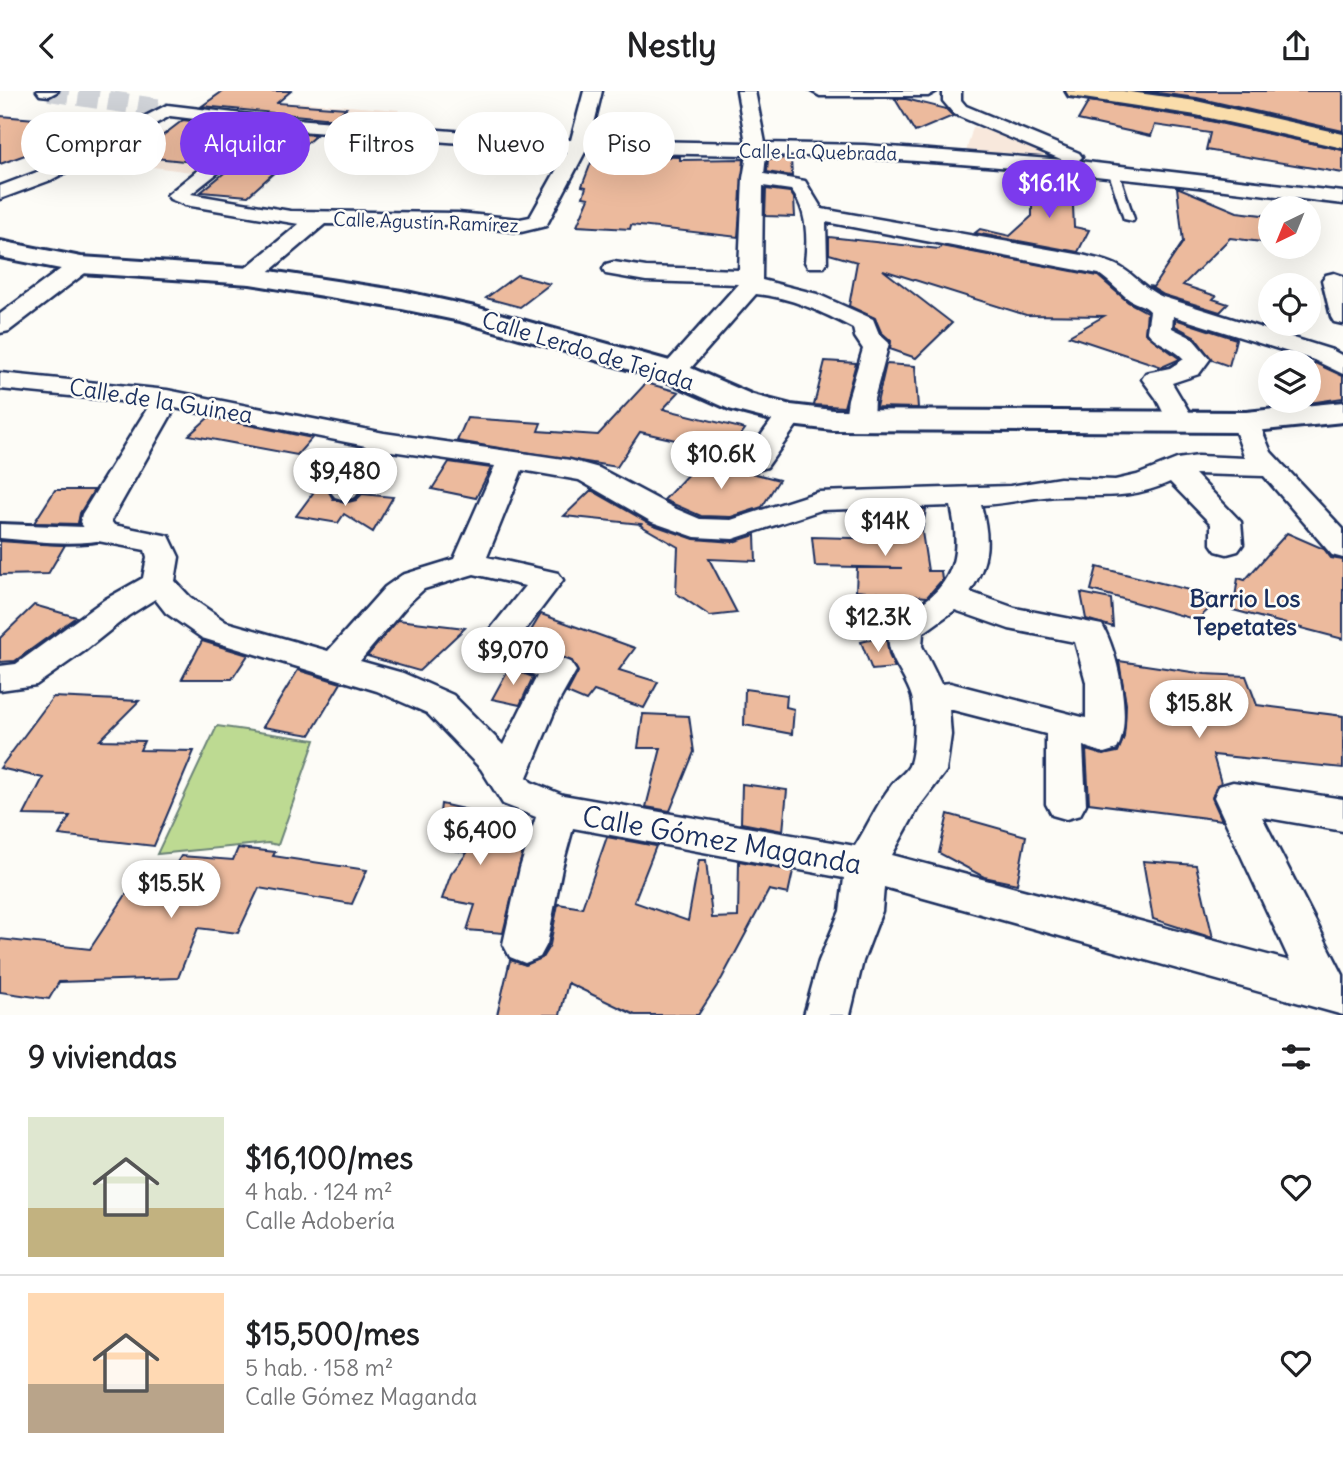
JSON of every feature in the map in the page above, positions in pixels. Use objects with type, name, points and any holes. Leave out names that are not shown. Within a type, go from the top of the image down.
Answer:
[{"type":"main road","points":[[1077,91],[1112,92],[1199,103],[1343,134]]},
{"type":"main road","points":[[1112,92],[1343,141]]},
{"type":"street","points":[[579,146],[593,91]]},
{"type":"street","points":[[673,372],[730,309],[750,282],[753,178],[757,151],[746,91]]},
{"type":"street","points":[[820,91],[929,91]]},
{"type":"street","points":[[952,91],[952,101],[960,110],[978,120],[1108,170]]},
{"type":"street","name":"Calle La Quebrada","points":[[1,193],[44,176],[167,110],[183,112]]},
{"type":"street","name":"Calle La Quebrada","points":[[310,126],[579,146],[864,151],[1108,170],[1343,198]]},
{"type":"street","name":"Calle Agustín Ramírez","points":[[203,175],[177,195],[185,199],[290,217],[402,217],[532,225],[538,221],[579,146]]},
{"type":"street","points":[[753,178],[798,185],[810,204],[816,262]]},
{"type":"street","points":[[812,213],[1082,262],[1107,269],[1125,281],[1138,295],[1154,302],[1333,360],[1343,336]]},
{"type":"street","points":[[250,276],[319,218]]},
{"type":"street","name":"Calle Lerdo de Tejada","points":[[0,249],[81,264],[250,276],[466,313],[673,372],[741,403],[790,415],[859,420],[1246,422],[1343,412]]},
{"type":"street","points":[[0,326],[81,264]]},
{"type":"street","points":[[614,269],[750,282],[818,300],[864,324],[867,337],[876,343],[876,349],[861,399],[859,420]]},
{"type":"street","points":[[1334,280],[1343,317]]},
{"type":"street","points":[[1154,302],[1163,311],[1159,331],[1183,343],[1197,359],[1194,366],[1178,375],[1155,379],[1180,420]]},
{"type":"street","name":"Calle de la Guinea","points":[[0,381],[72,386],[167,398],[384,441],[570,469],[589,474],[663,515],[695,528],[733,530],[818,501],[964,498],[1010,495],[1060,487],[1115,489],[1146,482],[1173,469],[1198,465],[1272,468]]},
{"type":"street","points":[[104,533],[95,522],[96,514],[167,398]]},
{"type":"street","points":[[757,461],[790,415]]},
{"type":"street","points":[[1246,422],[1258,456],[1272,468],[1343,548]]},
{"type":"street","points":[[345,491],[384,441]]},
{"type":"street","points":[[468,563],[512,461]]},
{"type":"street","points":[[1173,469],[1226,522],[1227,544]]},
{"type":"street","points":[[827,1015],[841,961],[861,911],[866,865],[904,797],[927,771],[932,735],[930,697],[905,646],[907,628],[934,611],[950,596],[970,568],[973,548],[964,498]]},
{"type":"street","points":[[0,531],[53,535],[104,533],[158,543],[163,557],[158,583],[116,608],[71,644],[24,676],[0,678]]},
{"type":"street","points":[[332,667],[354,647],[397,595],[413,582],[468,563],[547,580],[494,646],[558,671],[540,703],[507,779]]},
{"type":"street","name":"Calle Gómez Maganda","points":[[158,583],[178,605],[214,631],[390,682],[440,704],[494,759],[517,793],[558,810],[866,865],[1335,993]]},
{"type":"street","points":[[930,697],[950,696],[1064,725],[1104,739],[1104,682],[1090,633],[1009,618],[950,596]]},
{"type":"street","points":[[1064,725],[1066,804]]},
{"type":"street","points":[[1335,993],[1233,797],[1343,815]]},
{"type":"street","points":[[526,944],[541,868],[558,810]]},
{"type":"lane","points":[[1108,170],[1129,219]]},
{"type":"shaded area","points":[[299,102],[399,110],[324,112],[324,118],[310,117],[310,112],[287,112]]},
{"type":"shaded area","points":[[973,127],[1044,149],[1044,159],[966,152]]},
{"type":"shaded area","points":[[166,132],[180,134],[180,170],[166,169]]},
{"type":"green space","points":[[217,726],[315,740],[278,845],[268,843],[157,854]]},
{"type":"building","points":[[223,91],[291,91],[277,103],[346,108],[342,112],[324,112],[324,118],[310,117],[310,112],[263,112],[202,106]]},
{"type":"building","points":[[1142,91],[1343,91],[1343,131],[1197,98]]},
{"type":"building","points":[[895,99],[906,99],[946,109],[953,116],[915,132]]},
{"type":"building","points":[[1089,101],[1196,118],[1343,150],[1343,173],[1206,150],[1210,133],[1155,125],[1151,136],[1078,120]]},
{"type":"building","points":[[0,116],[21,118],[21,156],[0,164]]},
{"type":"building","points":[[180,122],[180,161],[166,159],[166,133]]},
{"type":"building","points":[[675,157],[680,157],[680,160],[744,159],[738,237],[631,225],[630,229],[577,226],[589,198],[583,197],[586,187],[582,186],[586,175],[675,175]]},
{"type":"building","points":[[791,158],[792,176],[767,172],[768,159]]},
{"type":"building","points":[[222,175],[271,175],[248,196],[201,192]]},
{"type":"building","points":[[1032,181],[1072,185],[1074,227],[1089,230],[1078,252],[975,233],[980,229],[1010,236],[1032,216]]},
{"type":"building","points":[[1177,187],[1237,212],[1258,215],[1258,242],[1230,238],[1183,285],[1216,296],[1213,299],[1228,304],[1220,312],[1164,295],[1149,286],[1153,287],[1183,242]]},
{"type":"building","points":[[766,189],[790,192],[794,198],[795,217],[765,216]]},
{"type":"building","points":[[829,237],[939,249],[941,246],[1098,276],[1128,302],[1147,312],[1145,333],[1180,359],[1162,367],[1069,336],[1104,316],[1026,315],[883,270],[952,323],[916,358],[890,349],[891,341],[881,332],[875,318],[849,306],[857,262],[829,254]]},
{"type":"building","points":[[517,275],[550,284],[520,307],[486,298]]},
{"type":"building","points":[[1175,319],[1236,339],[1229,366],[1212,360],[1194,336],[1175,326]]},
{"type":"building","points":[[825,361],[856,363],[844,407],[814,405]]},
{"type":"building","points":[[886,364],[915,366],[918,408],[876,407]]},
{"type":"building","points":[[1321,366],[1343,376],[1343,398],[1321,401]]},
{"type":"building","points":[[646,383],[679,392],[663,409],[745,429],[728,452],[640,432],[617,467],[457,441],[467,418],[541,423],[538,431],[598,435]]},
{"type":"building","points":[[209,417],[312,438],[297,455],[189,435]]},
{"type":"building","points":[[701,460],[779,480],[762,507],[731,517],[701,516],[664,500]]},
{"type":"building","points":[[449,462],[491,468],[476,498],[432,489]]},
{"type":"building","points":[[304,487],[328,490],[333,499],[344,503],[356,500],[362,494],[393,497],[373,532],[344,514],[338,523],[296,516],[313,493]]},
{"type":"building","points":[[55,490],[94,490],[80,513],[78,524],[34,523]]},
{"type":"building","points":[[591,490],[651,524],[694,539],[733,542],[755,535],[756,561],[709,559],[737,613],[710,616],[676,593],[678,547],[641,524],[564,516]]},
{"type":"building","points":[[926,509],[922,532],[928,571],[941,571],[942,580],[927,597],[856,591],[857,568],[902,568],[815,566],[812,537],[889,539],[888,511]]},
{"type":"building","points":[[1287,533],[1324,549],[1331,558],[1343,560],[1343,639],[1233,610],[1238,578],[1245,580]]},
{"type":"building","points":[[0,541],[65,545],[48,574],[0,575]]},
{"type":"building","points":[[1097,567],[1221,598],[1197,620],[1091,590]]},
{"type":"building","points":[[1081,593],[1111,599],[1113,627],[1086,619]]},
{"type":"building","points":[[34,605],[76,617],[15,661],[0,662],[0,638]]},
{"type":"building","points":[[541,614],[635,648],[619,670],[658,682],[644,708],[594,691],[586,701],[567,693],[578,672],[572,661],[524,642]]},
{"type":"building","points":[[398,620],[465,628],[419,671],[367,656]]},
{"type":"building","points":[[886,636],[889,655],[895,668],[872,670],[861,642]]},
{"type":"building","points":[[202,641],[248,655],[232,679],[182,679]]},
{"type":"building","points":[[1119,661],[1205,674],[1246,676],[1257,705],[1343,716],[1343,768],[1213,755],[1221,783],[1217,785],[1212,798],[1222,820],[1089,803],[1086,750],[1103,755],[1118,752],[1124,737],[1126,704]]},
{"type":"building","points":[[509,668],[533,677],[520,705],[492,699]]},
{"type":"building","points":[[298,670],[341,683],[310,735],[263,727]]},
{"type":"building","points":[[745,689],[787,695],[786,707],[794,709],[792,734],[744,725]]},
{"type":"building","points":[[53,697],[139,701],[100,740],[144,741],[140,750],[194,751],[154,846],[59,835],[70,816],[24,815],[43,778],[0,768]]},
{"type":"building","points":[[643,714],[689,716],[694,752],[670,811],[646,807],[661,748],[638,748]]},
{"type":"building","points":[[742,784],[787,790],[783,831],[741,823]]},
{"type":"building","points":[[441,804],[472,811],[523,851],[503,933],[467,930],[475,905],[442,899],[451,874],[467,853],[436,846]]},
{"type":"building","points":[[948,814],[1026,836],[1017,884],[984,877],[939,853]]},
{"type":"building","points":[[607,837],[656,846],[634,902],[688,921],[699,860],[706,860],[712,918],[738,917],[739,861],[793,871],[788,894],[769,890],[722,978],[698,1015],[635,1015],[568,983],[560,1015],[497,1015],[510,960],[526,965],[542,958],[550,945],[558,904],[582,908]]},
{"type":"building","points":[[238,848],[275,852],[273,856],[367,870],[352,904],[259,888],[238,933],[198,928],[178,978],[59,982],[49,999],[0,992],[0,939],[90,949],[135,881],[158,893],[181,856],[233,860]]},
{"type":"building","points":[[1143,861],[1196,865],[1213,938],[1153,919]]},
{"type":"tunnel","points":[[49,91],[167,110]]},
{"type":"district","name":"Barrio Los Tepetates","points":[[1245,613]]}]
